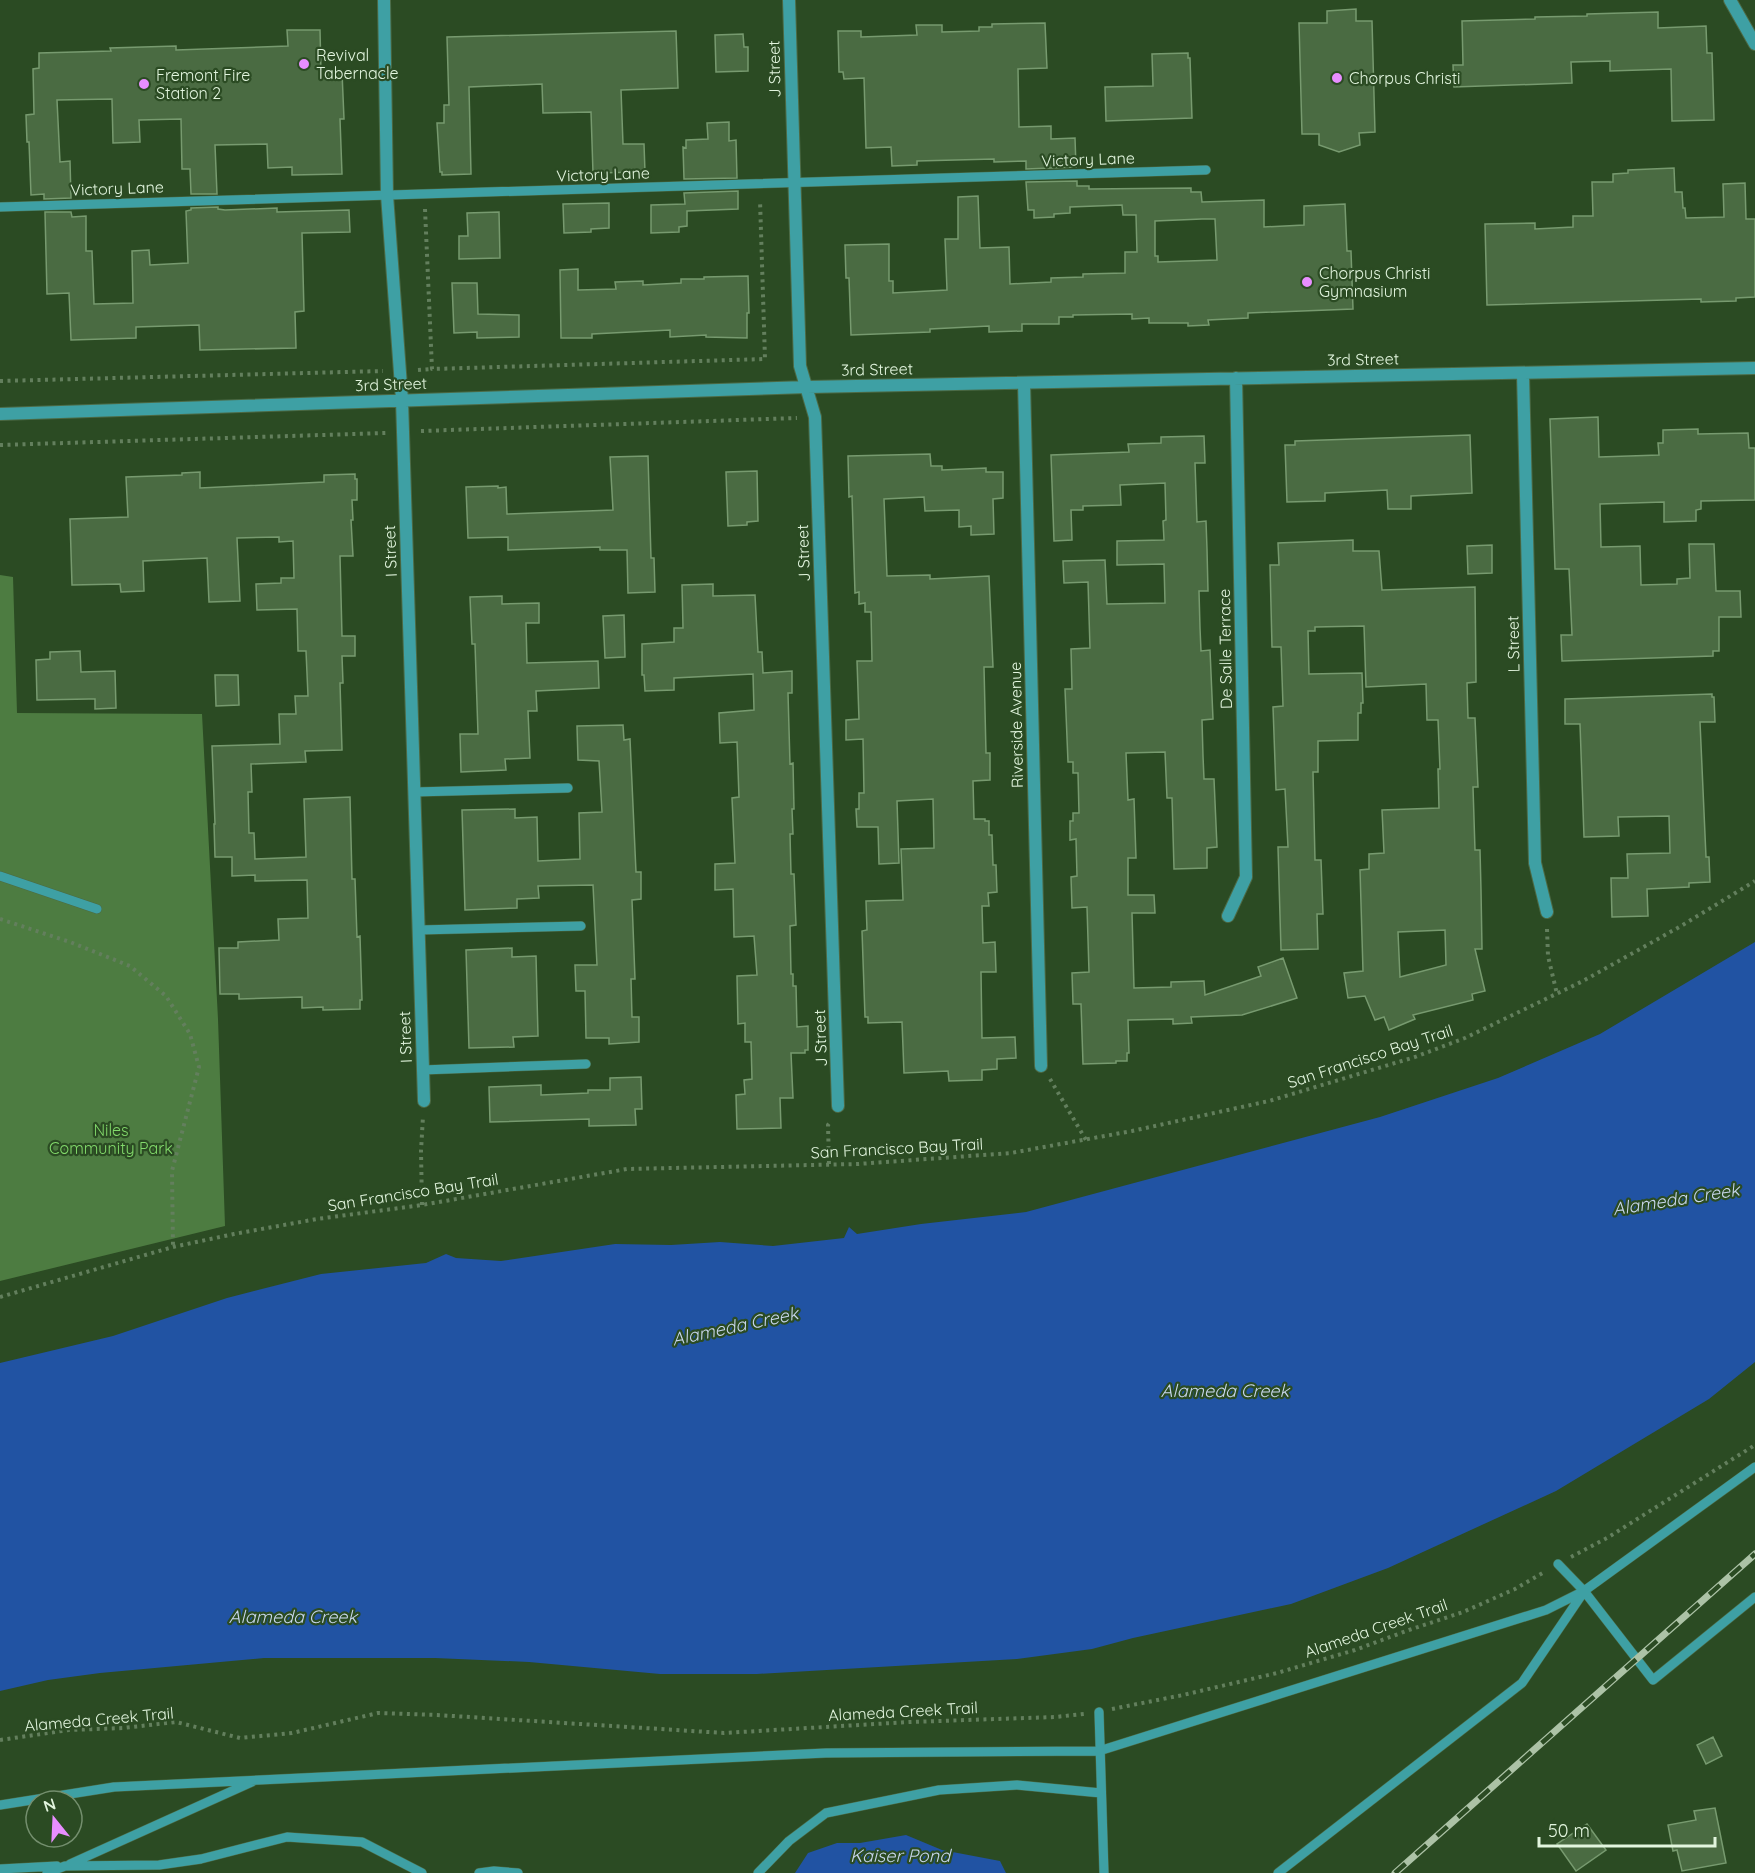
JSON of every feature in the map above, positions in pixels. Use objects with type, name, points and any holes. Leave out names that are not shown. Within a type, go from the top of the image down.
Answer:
[{"type":"street","name":"I Street","points":[[384,0],[387,195],[402,400],[424,1101]]},
{"type":"street","name":"J Street","points":[[789,0],[800,366],[814,417],[838,1106]]},
{"type":"street","points":[[1730,0],[1755,44]]},
{"type":"street","name":"3rd Street","points":[[0,414],[807,387],[1755,368]]},
{"type":"street","name":"L Street","points":[[1523,374],[1534,862],[1547,912]]},
{"type":"street","name":"De Salle Terrace","points":[[1228,915],[1246,877],[1236,378]]},
{"type":"street","name":"Riverside Avenue","points":[[1023,383],[1041,1066]]},
{"type":"lane","name":"Victory Lane","points":[[0,207],[1206,170]]},
{"type":"lane","points":[[414,792],[568,788]]},
{"type":"lane","points":[[0,876],[97,909]]},
{"type":"lane","points":[[419,930],[581,926]]},
{"type":"lane","points":[[422,1070],[585,1064]]},
{"type":"lane","points":[[0,1805],[114,1787],[826,1753],[1099,1751],[1546,1610],[1584,1591],[1755,1467]]},
{"type":"lane","points":[[1558,1564],[1584,1591],[1653,1680],[1755,1597]]},
{"type":"lane","points":[[1278,1873],[1522,1683],[1584,1591]]},
{"type":"lane","points":[[1099,1712],[1104,1873]]},
{"type":"lane","points":[[47,1873],[257,1780]]},
{"type":"lane","points":[[758,1873],[789,1841],[826,1813],[939,1790],[1017,1785],[1101,1793]]},
{"type":"lane","points":[[0,1869],[159,1865],[201,1859],[287,1837],[362,1842],[422,1873]]},
{"type":"lane","points":[[479,1873],[494,1871],[518,1873]]},
{"type":"path","points":[[0,381],[765,359],[759,184]]},
{"type":"path","points":[[425,194],[432,369]]},
{"type":"path","name":"San Francisco Bay Trail","points":[[0,1297],[173,1247],[317,1219],[422,1205],[627,1169],[829,1164],[1011,1154],[1269,1101],[1415,1057],[1465,1038],[1582,981],[1681,926],[1755,881]]},
{"type":"path","points":[[1547,912],[1548,956],[1557,993]]},
{"type":"path","points":[[0,919],[70,942],[130,966],[166,996],[190,1034],[199,1067],[172,1171],[173,1247]]},
{"type":"path","points":[[1041,1066],[1058,1090],[1086,1140]]},
{"type":"path","points":[[422,1205],[421,1151],[424,1101]]},
{"type":"path","points":[[829,1164],[828,1125],[838,1106]]},
{"type":"path","name":"Alameda Creek Trail","points":[[0,1740],[69,1730],[123,1728],[176,1722],[240,1738],[292,1733],[378,1713],[724,1733],[909,1722],[1055,1717],[1099,1712],[1277,1673],[1355,1650],[1409,1629],[1463,1612],[1515,1589],[1607,1538],[1755,1445]]},
{"type":"green space","name":"Niles Community Park","points":[[0,575],[13,577],[17,713],[202,714],[218,1019],[225,1226],[0,1281]]},
{"type":"water","name":"Alameda Creek","points":[[1755,942],[1755,1362],[1709,1399],[1556,1491],[1388,1568],[1291,1604],[1092,1649],[1017,1659],[757,1674],[660,1674],[529,1662],[435,1658],[264,1658],[100,1673],[48,1680],[0,1691],[0,1363],[113,1336],[227,1298],[321,1274],[426,1263],[446,1254],[456,1258],[501,1261],[615,1244],[671,1245],[720,1242],[773,1246],[844,1238],[849,1227],[857,1234],[1026,1212],[1380,1117],[1498,1078],[1600,1034]]},
{"type":"water","name":"Kaiser Pond","points":[[906,1835],[942,1850],[1000,1861],[1006,1873],[795,1873],[808,1853],[837,1843],[860,1843]]},
{"type":"building","name":"Chorpus Christi","points":[[1356,9],[1356,21],[1372,21],[1375,132],[1359,133],[1360,145],[1339,152],[1319,145],[1319,134],[1302,134],[1299,23],[1327,23],[1327,11]]},
{"type":"building","points":[[1658,12],[1658,28],[1706,26],[1707,53],[1712,53],[1714,120],[1672,121],[1671,69],[1610,71],[1610,61],[1571,62],[1572,83],[1454,87],[1453,65],[1463,65],[1462,21]]},
{"type":"building","points":[[1045,23],[1047,68],[1018,69],[1019,127],[1051,126],[1051,139],[1075,138],[1076,167],[1026,169],[1026,161],[994,162],[994,159],[917,161],[917,165],[892,166],[891,147],[866,148],[864,78],[844,79],[843,72],[839,72],[838,31],[861,31],[861,37],[917,35],[916,25],[942,25],[942,32],[979,31],[979,27],[992,27],[992,24]]},
{"type":"building","points":[[287,30],[320,30],[321,73],[342,72],[344,119],[340,119],[342,174],[292,175],[292,167],[268,168],[267,144],[215,145],[217,194],[191,194],[190,169],[182,169],[181,119],[139,120],[140,142],[113,143],[112,99],[57,100],[60,162],[70,161],[71,198],[44,199],[44,194],[31,195],[26,115],[34,114],[33,69],[39,68],[39,53],[176,46],[176,50],[288,46]]},
{"type":"building","points":[[676,31],[678,88],[621,90],[623,144],[644,144],[645,172],[593,173],[591,112],[543,113],[542,84],[469,87],[471,174],[442,175],[440,172],[437,123],[444,123],[444,105],[449,105],[447,37]]},
{"type":"building","points":[[743,34],[744,47],[748,47],[748,71],[716,72],[715,35]]},
{"type":"building","points":[[1188,53],[1192,118],[1106,121],[1105,87],[1153,86],[1152,54]]},
{"type":"building","points":[[729,122],[729,141],[736,140],[737,178],[684,179],[683,147],[686,148],[686,140],[708,139],[707,123]]},
{"type":"building","points":[[1674,168],[1675,192],[1682,192],[1686,218],[1724,217],[1723,184],[1745,183],[1746,219],[1755,219],[1755,297],[1736,298],[1736,301],[1701,302],[1701,299],[1487,305],[1485,224],[1535,223],[1535,229],[1573,227],[1573,216],[1593,216],[1592,182],[1613,182],[1613,174],[1628,173],[1628,170]]},
{"type":"building","points":[[1077,181],[1077,186],[1089,186],[1089,189],[1191,188],[1191,192],[1201,192],[1202,202],[1264,200],[1264,227],[1304,225],[1304,206],[1345,204],[1347,251],[1351,251],[1353,309],[1248,313],[1248,318],[1208,320],[1209,325],[1149,323],[1149,318],[1132,319],[1132,314],[1073,315],[1073,317],[1059,317],[1059,324],[1022,324],[1022,331],[989,332],[989,326],[930,329],[930,332],[851,335],[845,245],[889,244],[889,281],[893,281],[893,293],[947,290],[945,239],[958,239],[958,197],[978,196],[980,248],[1009,247],[1010,284],[1051,282],[1051,278],[1083,277],[1083,274],[1125,273],[1125,252],[1137,252],[1136,215],[1123,215],[1122,205],[1070,207],[1070,213],[1034,218],[1034,210],[1028,210],[1026,182]],"holes":[[[1215,219],[1217,260],[1158,262],[1158,256],[1155,256],[1155,221]]]},
{"type":"building","points":[[738,191],[738,209],[687,211],[687,226],[679,227],[679,232],[651,233],[651,205],[685,204],[684,193]]},
{"type":"building","points":[[609,203],[609,228],[591,229],[591,232],[564,233],[563,204]]},
{"type":"building","points":[[218,207],[218,209],[225,210],[277,208],[277,212],[349,210],[350,232],[302,233],[304,311],[295,312],[296,348],[200,350],[199,325],[136,327],[136,338],[71,340],[69,293],[47,294],[45,212],[71,212],[72,217],[86,216],[86,251],[92,251],[94,304],[133,303],[132,251],[149,250],[150,265],[188,263],[186,211],[191,208]]},
{"type":"building","points":[[499,212],[500,258],[459,259],[459,236],[468,236],[467,213]]},
{"type":"building","points":[[578,269],[578,290],[616,289],[615,282],[643,281],[643,285],[681,283],[681,279],[704,279],[704,277],[748,276],[747,338],[706,337],[706,335],[670,337],[670,330],[592,334],[592,338],[561,338],[560,270]]},
{"type":"building","points":[[452,283],[477,283],[478,314],[519,315],[519,337],[477,338],[477,332],[454,333]]},
{"type":"building","points":[[1598,417],[1599,457],[1659,455],[1658,443],[1663,443],[1663,430],[1698,429],[1698,434],[1748,433],[1749,448],[1755,448],[1755,500],[1701,501],[1701,509],[1696,510],[1696,521],[1664,522],[1664,502],[1600,504],[1601,547],[1640,546],[1641,585],[1677,584],[1677,579],[1690,578],[1689,544],[1714,544],[1716,591],[1740,591],[1741,617],[1719,617],[1719,651],[1713,651],[1713,656],[1562,661],[1561,635],[1572,635],[1569,569],[1555,569],[1550,419]]},
{"type":"building","points":[[1470,435],[1472,493],[1411,496],[1411,509],[1388,509],[1387,490],[1325,493],[1325,501],[1287,502],[1285,445],[1295,445],[1295,441]]},
{"type":"building","points":[[1204,436],[1205,463],[1195,463],[1197,522],[1206,521],[1207,549],[1208,591],[1199,591],[1200,628],[1201,651],[1210,650],[1213,719],[1202,720],[1203,756],[1204,779],[1214,779],[1217,847],[1207,848],[1207,868],[1174,869],[1172,798],[1167,798],[1165,752],[1126,753],[1128,800],[1134,799],[1136,858],[1128,858],[1128,895],[1154,895],[1155,913],[1132,913],[1134,988],[1171,987],[1171,982],[1204,981],[1205,995],[1261,976],[1258,967],[1283,958],[1297,998],[1242,1015],[1191,1017],[1192,1023],[1173,1024],[1173,1019],[1128,1020],[1129,1053],[1127,1053],[1127,1061],[1083,1064],[1081,1004],[1073,1004],[1072,973],[1089,972],[1087,907],[1072,908],[1071,877],[1077,876],[1076,839],[1070,840],[1070,821],[1073,821],[1073,813],[1079,813],[1078,773],[1073,773],[1073,762],[1068,762],[1065,689],[1072,689],[1071,649],[1090,648],[1088,582],[1064,583],[1063,561],[1105,560],[1107,604],[1165,603],[1164,564],[1117,565],[1117,541],[1164,540],[1165,483],[1120,485],[1121,505],[1083,506],[1083,510],[1071,510],[1072,540],[1054,541],[1051,455],[1129,452],[1128,444],[1161,443],[1161,437]]},
{"type":"building","points":[[930,454],[931,466],[942,466],[942,470],[986,468],[986,472],[1003,472],[1003,498],[993,499],[994,534],[971,535],[971,526],[959,527],[959,510],[925,511],[924,497],[884,499],[887,576],[930,575],[930,579],[989,576],[993,667],[984,667],[986,753],[990,753],[990,780],[973,781],[974,819],[989,821],[993,865],[996,865],[997,892],[988,893],[989,906],[982,906],[983,943],[995,942],[996,972],[981,972],[982,1038],[1015,1037],[1016,1058],[997,1059],[997,1069],[982,1070],[982,1080],[949,1081],[948,1071],[904,1073],[902,1022],[868,1023],[868,1017],[865,1017],[862,931],[867,930],[866,901],[903,900],[901,849],[934,848],[933,799],[897,801],[899,863],[879,864],[878,827],[857,827],[856,809],[859,809],[859,793],[864,793],[863,739],[846,740],[846,720],[859,719],[857,661],[872,661],[871,612],[865,612],[865,603],[859,604],[859,592],[855,593],[852,496],[849,497],[848,456]]},
{"type":"building","points":[[648,456],[651,558],[654,558],[655,592],[628,593],[627,550],[600,550],[600,547],[508,550],[508,537],[468,538],[466,487],[506,487],[507,514],[613,510],[610,457]]},
{"type":"building","points":[[757,471],[758,521],[747,522],[747,525],[728,526],[726,472]]},
{"type":"building","points":[[200,472],[200,488],[324,482],[324,475],[355,474],[355,479],[357,479],[357,500],[352,500],[353,556],[340,556],[342,636],[355,636],[355,656],[342,656],[343,683],[340,683],[342,750],[305,751],[306,762],[251,764],[252,792],[248,792],[249,833],[254,833],[255,859],[306,857],[304,799],[350,797],[352,879],[355,879],[357,937],[360,936],[362,1000],[360,1000],[360,1009],[302,1008],[302,997],[239,999],[239,994],[220,994],[219,948],[238,948],[238,942],[279,940],[278,919],[308,918],[307,880],[255,881],[255,875],[232,876],[232,857],[215,857],[212,746],[280,744],[279,714],[296,714],[295,696],[308,696],[306,651],[298,651],[297,609],[257,610],[256,584],[281,583],[281,578],[294,578],[293,541],[279,542],[279,537],[237,538],[240,601],[209,602],[207,558],[143,561],[144,591],[121,592],[120,584],[72,585],[70,519],[128,517],[126,477]]},
{"type":"building","points":[[1353,540],[1353,551],[1379,551],[1382,590],[1475,587],[1476,682],[1467,683],[1468,718],[1475,718],[1478,787],[1473,787],[1475,850],[1480,850],[1482,949],[1475,949],[1485,991],[1472,994],[1473,1000],[1413,1015],[1415,1019],[1389,1030],[1384,1017],[1375,1020],[1365,996],[1348,998],[1344,973],[1363,971],[1360,870],[1369,869],[1369,854],[1384,853],[1382,810],[1439,808],[1438,720],[1427,720],[1426,684],[1366,687],[1364,626],[1315,627],[1315,631],[1308,631],[1309,674],[1362,673],[1363,703],[1361,703],[1361,713],[1358,713],[1358,740],[1318,741],[1318,772],[1313,772],[1315,860],[1321,860],[1323,914],[1317,914],[1318,949],[1281,950],[1278,847],[1288,847],[1285,789],[1276,790],[1273,707],[1283,706],[1281,647],[1272,647],[1270,565],[1279,565],[1278,543]],"holes":[[[1445,930],[1446,965],[1400,977],[1398,932]]]},
{"type":"building","points":[[1492,545],[1492,573],[1468,574],[1467,546]]},
{"type":"building","points":[[713,584],[713,596],[755,595],[758,652],[762,652],[763,673],[792,671],[792,693],[788,693],[794,809],[792,809],[793,834],[790,834],[796,925],[790,926],[791,974],[793,974],[793,986],[796,986],[797,1027],[808,1026],[808,1050],[805,1050],[805,1053],[791,1053],[793,1098],[780,1098],[781,1128],[737,1129],[736,1095],[745,1094],[744,1080],[752,1079],[751,1042],[745,1042],[745,1023],[738,1024],[737,976],[757,975],[754,936],[734,937],[733,889],[715,890],[715,864],[735,863],[732,798],[739,797],[737,742],[720,743],[719,713],[754,710],[753,674],[674,678],[674,690],[645,691],[644,675],[642,675],[642,644],[674,642],[674,628],[683,628],[682,585]]},
{"type":"building","points":[[502,596],[502,604],[539,603],[539,623],[526,623],[527,663],[598,661],[599,688],[536,691],[537,711],[528,711],[530,758],[505,759],[506,770],[461,772],[460,734],[478,734],[475,644],[472,644],[470,597]]},
{"type":"building","points":[[624,615],[625,657],[605,658],[603,616]]},
{"type":"building","points":[[80,651],[81,672],[115,671],[116,708],[95,709],[95,699],[37,700],[36,660],[50,659],[50,652]]},
{"type":"building","points":[[215,675],[238,675],[239,705],[216,706]]},
{"type":"building","points":[[1712,694],[1715,722],[1700,722],[1706,857],[1709,857],[1710,882],[1689,883],[1689,887],[1647,889],[1648,916],[1612,917],[1611,878],[1628,878],[1627,854],[1670,853],[1669,816],[1618,817],[1619,836],[1584,837],[1580,724],[1565,724],[1565,699]]},
{"type":"building","points":[[623,725],[624,740],[630,739],[636,872],[641,872],[641,899],[632,900],[635,979],[631,979],[632,1017],[639,1017],[639,1042],[609,1044],[609,1038],[586,1038],[585,991],[576,991],[575,965],[597,965],[593,885],[538,886],[539,898],[517,899],[517,908],[465,910],[462,810],[515,809],[515,818],[537,817],[538,861],[580,859],[579,813],[602,812],[599,761],[578,760],[577,726]]},
{"type":"building","points":[[512,948],[512,957],[536,956],[538,1036],[513,1037],[514,1047],[469,1048],[466,950]]},
{"type":"building","points":[[641,1077],[642,1109],[635,1109],[636,1125],[589,1126],[589,1119],[490,1122],[489,1087],[541,1085],[541,1095],[588,1093],[588,1090],[610,1090],[610,1078]]},
{"type":"building","points":[[1713,1737],[1722,1756],[1706,1764],[1697,1745]]},
{"type":"building","points":[[1715,1808],[1726,1863],[1682,1871],[1677,1850],[1673,1851],[1668,1825],[1696,1820],[1694,1811]]},
{"type":"building","points":[[1587,1824],[1606,1850],[1576,1871],[1557,1844]]},
{"type":"railway","points":[[1395,1873],[1755,1554]]},
{"type":"place","name":"Revival Tabernacle","points":[[304,64]]},
{"type":"place","name":"Chorpus Christi","points":[[1337,78]]},
{"type":"place","name":"Fremont Fire Station 2","points":[[144,84]]},
{"type":"place","name":"Chorpus Christi Gymnasium","points":[[1307,282]]}]
